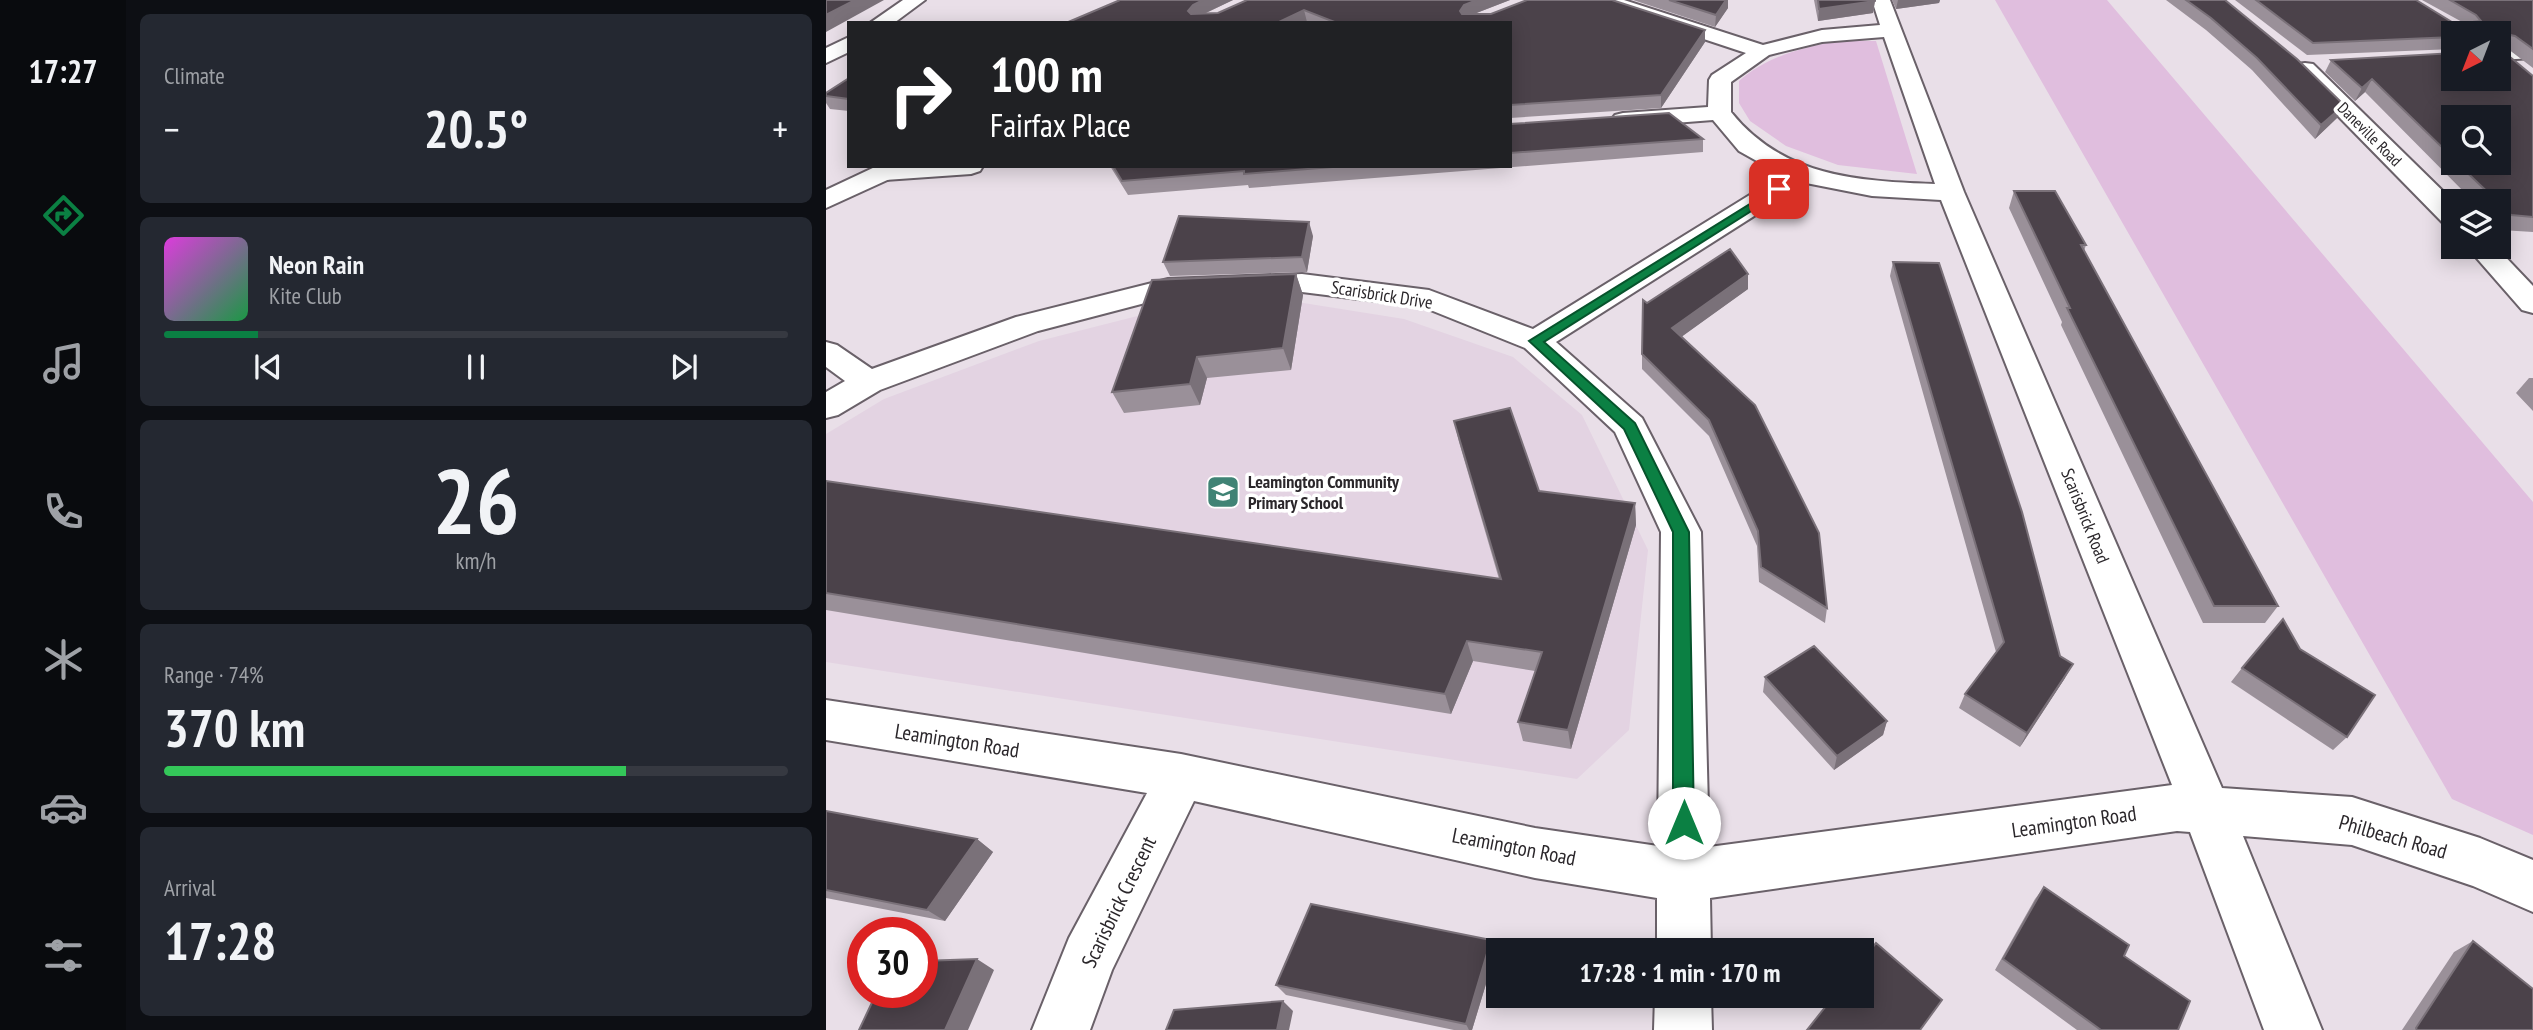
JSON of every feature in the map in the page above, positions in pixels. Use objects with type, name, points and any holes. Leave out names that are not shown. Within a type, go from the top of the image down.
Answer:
[{"type":"street","points":[[883,21],[916,0]]},
{"type":"street","points":[[1605,0],[1762,51]]},
{"type":"street","points":[[1887,15],[1822,36],[1762,51],[1720,80],[1719,113],[1747,145],[1801,175],[1870,190],[1951,192]]},
{"type":"street","name":"Scarisbrick Road","points":[[1887,15],[1951,192],[2206,808],[2293,1030]]},
{"type":"street","points":[[826,57],[847,44]]},
{"type":"street","points":[[2511,54],[2533,52]]},
{"type":"street","name":"Daneville Road","points":[[2329,63],[2296,61],[2441,205]]},
{"type":"street","points":[[2511,64],[2525,75]]},
{"type":"street","points":[[1594,122],[1719,113]]},
{"type":"street","points":[[826,200],[891,169],[918,168]]},
{"type":"street","points":[[1536,341],[1801,175]]},
{"type":"street","points":[[2492,259],[2533,304]]},
{"type":"street","name":"Scarisbrick Drive","points":[[826,407],[868,382],[1027,324],[1168,288],[1302,283],[1429,299],[1536,341],[1630,426],[1681,532],[1684,938]]},
{"type":"street","points":[[826,352],[868,382]]},
{"type":"street","name":"Leamington Road","points":[[826,720],[1181,776],[1535,853],[1684,876],[2177,808],[2206,808]]},
{"type":"street","name":"Scarisbrick Crescent","points":[[1061,1030],[1089,958],[1181,776]]},
{"type":"street","name":"Philbeach Road","points":[[2206,808],[2352,821],[2480,863],[2533,886]]},
{"type":"street","points":[[1683,1030],[1684,1008]]},
{"type":"shaded area","points":[[1995,0],[2107,0],[2533,502],[2533,835],[2452,799]]},
{"type":"shaded area","points":[[1840,41],[1876,41],[1917,174],[1838,165],[1786,146],[1750,121],[1739,103],[1739,81],[1750,72],[1799,50]]},
{"type":"shaded area","name":"Leamington Community Primary School","points":[[1297,302],[1404,319],[1513,357],[1582,415],[1648,550],[1629,730],[1577,779],[826,662],[826,434],[884,399],[1039,341],[1165,309]]},
{"type":"building","points":[[826,0],[855,0],[826,15]]},
{"type":"building","points":[[1120,0],[1203,0],[1193,5],[1188,11],[1191,14],[1218,13],[1247,0],[1477,0],[1464,5],[1460,11],[1462,14],[1491,14],[1527,0],[1612,0],[1705,30],[1661,95],[1512,105],[1512,21],[1332,21],[1304,10],[1281,21],[1071,21]]},
{"type":"building","points":[[1669,0],[1726,0],[1716,15]]},
{"type":"building","points":[[1818,0],[1875,0],[1875,1],[1819,9]]},
{"type":"building","points":[[2186,0],[2225,0],[2297,59],[2344,105],[2321,125],[2257,58]]},
{"type":"building","points":[[2256,0],[2416,0],[2450,21],[2441,21],[2441,38],[2313,43]]},
{"type":"building","points":[[2450,0],[2533,0],[2533,49],[2511,35],[2511,21],[2481,21],[2476,15]]},
{"type":"building","points":[[2441,54],[2441,91],[2511,91],[2511,58],[2533,76],[2533,217],[2511,215],[2511,189],[2484,189],[2470,175],[2511,175],[2511,105],[2441,105],[2441,146],[2372,79],[2362,88],[2331,60]]},
{"type":"building","points":[[847,79],[847,99],[826,96],[826,93]]},
{"type":"building","points":[[1669,113],[1703,139],[1512,153],[1512,124]]},
{"type":"building","points":[[1114,168],[1320,168],[1244,174],[1244,171],[1122,181]]},
{"type":"building","points":[[2014,191],[2055,191],[2086,245],[2081,245],[2278,606],[2214,606],[2067,308],[2070,308]]},
{"type":"building","points":[[1179,216],[1309,222],[1302,257],[1163,262]]},
{"type":"building","points":[[1730,249],[1748,274],[1672,328],[1755,405],[1819,533],[1827,608],[1761,567],[1758,531],[1709,420],[1642,354],[1643,300],[1647,303]]},
{"type":"building","points":[[1893,262],[1939,263],[2022,512],[2060,656],[2073,664],[2027,733],[1965,694],[2004,642]]},
{"type":"building","points":[[1296,274],[1283,348],[1197,357],[1190,384],[1112,392],[1152,280]]},
{"type":"building","points":[[1510,408],[1539,491],[1635,503],[1568,730],[1518,722],[1542,652],[1467,641],[1445,694],[826,593],[826,481],[1501,579],[1454,421]]},
{"type":"building","points":[[2283,619],[2300,649],[2375,695],[2347,737],[2242,668]]},
{"type":"building","points":[[1814,646],[1887,721],[1837,756],[1765,677]]},
{"type":"building","points":[[826,811],[977,839],[927,910],[826,890]]},
{"type":"building","points":[[2044,887],[2129,945],[2124,956],[2190,1001],[2178,1030],[2101,1030],[2003,959]]},
{"type":"building","points":[[1311,904],[1486,939],[1486,957],[1466,1024],[1276,985]]},
{"type":"building","points":[[2473,941],[2533,989],[2533,1030],[2417,1030]]},
{"type":"building","points":[[1876,943],[1942,1000],[1920,1030],[1807,1030],[1824,1008],[1874,1008]]},
{"type":"building","points":[[977,959],[945,1030],[859,1030],[869,1008],[938,1008],[938,960]]},
{"type":"building","points":[[1283,1001],[1277,1030],[1166,1030],[1174,1010]]},
{"type":"place","name":"Leamington Community Primary School","points":[[1223,492]]},
{"type":"route","points":[[1684,823],[1681,532],[1630,426],[1536,341],[1779,189]]}]
